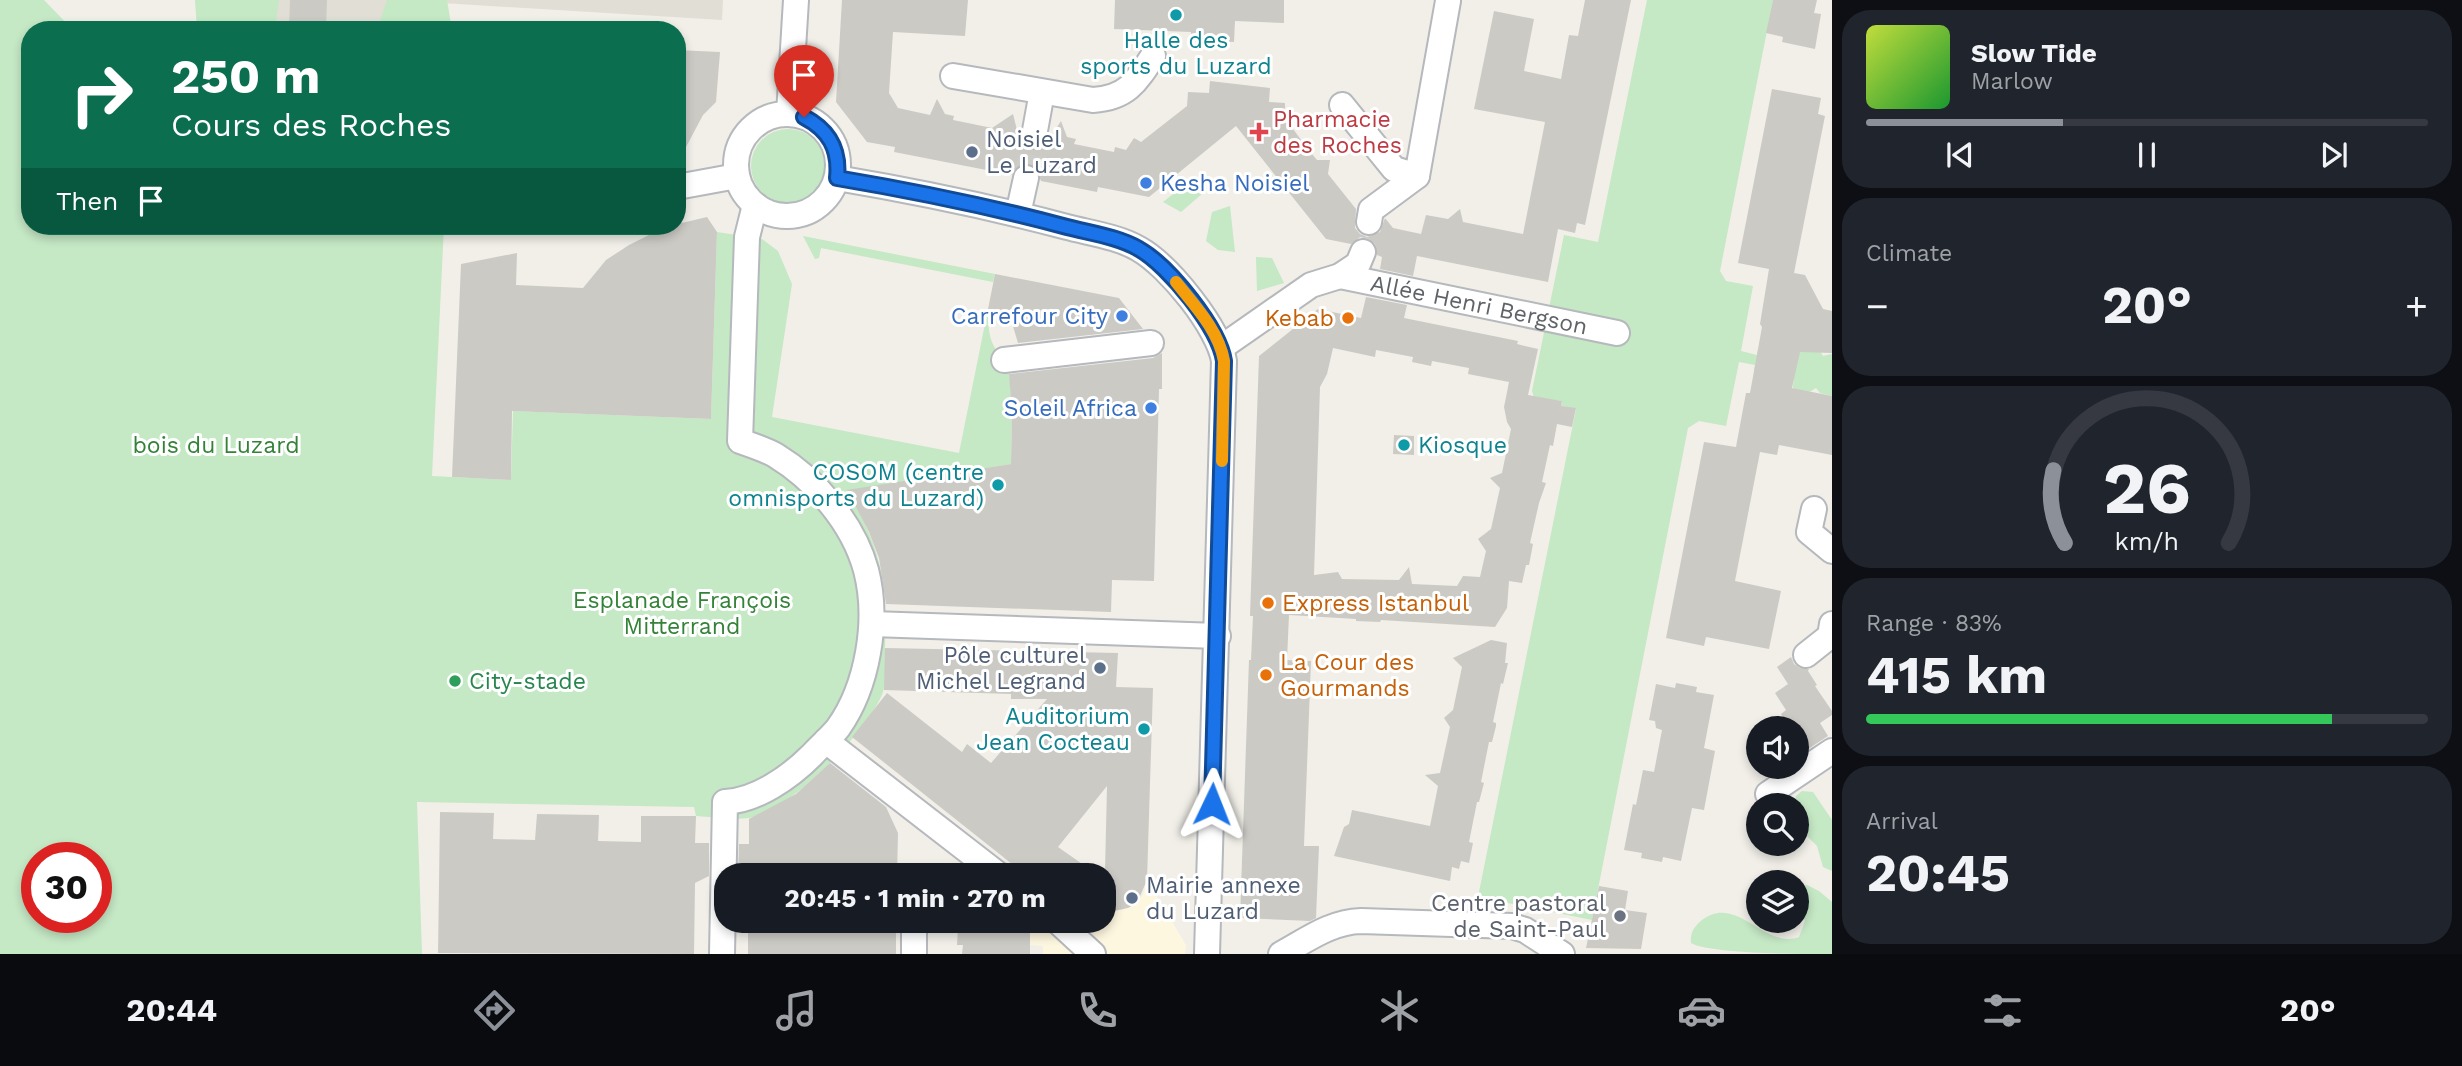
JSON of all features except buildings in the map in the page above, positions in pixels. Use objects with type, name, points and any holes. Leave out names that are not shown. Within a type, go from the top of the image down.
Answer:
[{"type":"street","points":[[789,114],[796,0]]},
{"type":"street","points":[[1369,222],[1371,210],[1417,176],[1448,1]]},
{"type":"street","points":[[953,76],[1093,100],[1112,99],[1128,90],[1153,56]]},
{"type":"street","points":[[1034,136],[1042,92]]},
{"type":"street","points":[[1342,105],[1394,169],[1417,176]]},
{"type":"street","points":[[789,114],[804,117],[828,134],[839,163],[837,178],[825,200],[804,214],[787,217],[755,205],[744,192],[737,176],[736,161],[748,132],[759,122],[789,114]]},
{"type":"street","points":[[686,185],[737,176]]},
{"type":"street","points":[[837,178],[1018,214],[1136,247],[1165,269],[1202,315],[1222,347],[1224,361],[1218,636],[1208,954]]},
{"type":"street","points":[[1018,214],[1026,178]]},
{"type":"street","points":[[722,954],[725,802],[740,802],[779,781],[804,762],[838,728],[859,689],[872,624],[866,570],[850,531],[835,510],[803,476],[774,454],[740,441],[747,237],[755,205]]},
{"type":"street","points":[[1222,347],[1311,285],[1340,276],[1358,264],[1363,252]]},
{"type":"street","name":"Allée Henri Bergson","points":[[1340,276],[1617,333]]},
{"type":"street","points":[[1004,360],[1151,343]]},
{"type":"street","points":[[1814,509],[1810,532],[1832,551]]},
{"type":"street","points":[[872,624],[1218,636]]},
{"type":"street","points":[[1806,655],[1830,636],[1832,624]]},
{"type":"street","points":[[826,741],[984,863]]},
{"type":"street","points":[[1769,793],[1832,751]]},
{"type":"street","points":[[1281,954],[1333,925],[1361,921],[1513,926],[1525,930],[1562,954]]},
{"type":"street","points":[[914,933],[914,954]]},
{"type":"street","points":[[1070,933],[1093,954]]},
{"type":"shaded area","points":[[236,0],[400,0],[392,21],[235,21]]},
{"type":"shaded area","points":[[404,0],[723,0],[722,20]]},
{"type":"shaded area","points":[[1147,880],[1186,945],[1185,954],[1043,954],[1043,946],[1030,945],[1030,933],[1116,933],[1116,910],[1137,903]]},
{"type":"green space","name":"bois du Luzard","points":[[0,0],[44,0],[64,21],[21,21],[21,235],[444,235],[432,476],[511,480],[513,411],[711,419],[717,232],[762,239],[778,251],[792,284],[772,417],[959,453],[988,309],[991,340],[1009,366],[1011,464],[847,491],[868,531],[880,567],[885,604],[884,687],[872,713],[844,748],[795,794],[758,816],[736,819],[696,816],[694,807],[417,802],[422,954],[0,954]]},
{"type":"green space","points":[[195,0],[279,0],[276,21],[196,21]]},
{"type":"green space","points":[[387,0],[447,0],[450,21],[380,21]]},
{"type":"green space","points":[[1647,0],[1773,0],[1720,271],[1726,281],[1753,286],[1741,351],[1757,355],[1758,349],[1817,346],[1823,356],[1832,354],[1832,396],[1820,393],[1816,388],[1798,399],[1793,387],[1794,378],[1754,371],[1755,365],[1739,362],[1726,426],[1699,421],[1688,428],[1592,920],[1478,897],[1576,409],[1561,406],[1562,401],[1534,397],[1532,391],[1564,235],[1598,242]]},
{"type":"green space","points":[[788,129],[802,132],[814,140],[822,152],[825,166],[822,180],[814,192],[802,200],[788,203],[774,200],[762,192],[754,180],[751,166],[754,152],[762,140],[774,132]]},
{"type":"green space","points":[[1196,176],[1203,193],[1181,212],[1163,202]]},
{"type":"green space","points":[[1230,206],[1235,252],[1218,250],[1206,241],[1212,212]]},
{"type":"green space","points":[[803,236],[995,274],[993,282],[821,248],[819,258],[815,259]]},
{"type":"green space","points":[[1256,257],[1272,258],[1284,283],[1257,291]]},
{"type":"green space","points":[[1813,792],[1832,820],[1832,871],[1823,867],[1817,846],[1809,838],[1809,793],[1800,793]]},
{"type":"green space","points":[[1809,886],[1832,902],[1832,954],[1736,951],[1701,947],[1691,943],[1695,927],[1702,920],[1715,914],[1727,913],[1746,921],[1746,933],[1768,933],[1787,939],[1799,937],[1800,933],[1809,933]]},
{"type":"tunnel","points":[[1026,178],[1034,136]]},
{"type":"slow traffic","points":[[1176,282],[1202,315],[1222,347],[1222,461]]},
{"type":"place","name":"Halle des sports du Luzard","points":[[1176,15]]},
{"type":"place","name":"Pharmacie des Roches","points":[[1259,132]]},
{"type":"place","name":"Noisiel Le Luzard","points":[[972,152]]},
{"type":"place","name":"Kesha Noisiel","points":[[1146,183]]},
{"type":"place","name":"Carrefour City","points":[[1122,316]]},
{"type":"place","name":"Kebab","points":[[1348,318]]},
{"type":"place","name":"Soleil Africa","points":[[1151,408]]},
{"type":"place","name":"Kiosque","points":[[1404,445]]},
{"type":"place","name":"COSOM (centre omnisports du Luzard)","points":[[998,485]]},
{"type":"place","name":"Express Istanbul","points":[[1268,603]]},
{"type":"place","name":"Pôle culturel Michel Legrand","points":[[1100,668]]},
{"type":"place","name":"La Cour des Gourmands","points":[[1266,675]]},
{"type":"place","name":"City-stade","points":[[455,681]]},
{"type":"place","name":"Auditorium Jean Cocteau","points":[[1144,729]]},
{"type":"place","name":"Mairie annexe du Luzard","points":[[1132,898]]},
{"type":"place","name":"Centre pastoral de Saint-Paul","points":[[1620,916]]},
{"type":"route","points":[[804,117],[828,134],[839,163],[837,178],[1018,214],[1136,247],[1165,269],[1202,315],[1222,347],[1224,361],[1218,636],[1212,804]]},
{"type":"park label","name":"Esplanade François Mitterrand","points":[[682,613]]}]
